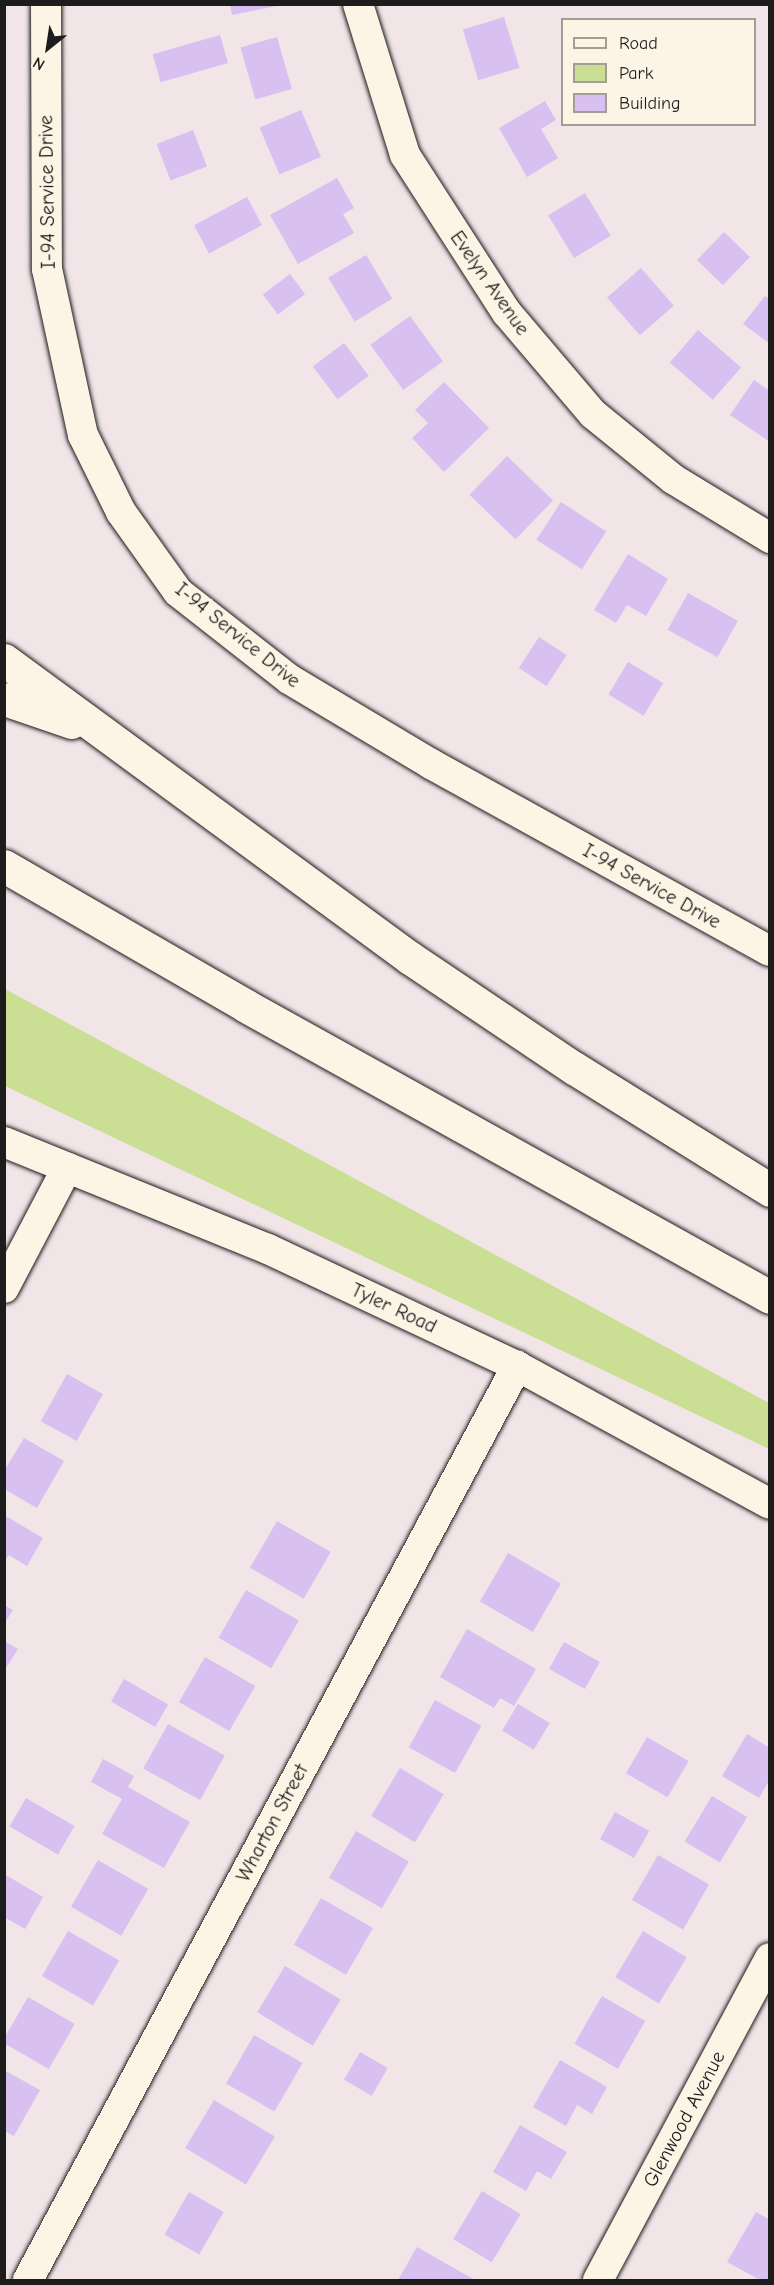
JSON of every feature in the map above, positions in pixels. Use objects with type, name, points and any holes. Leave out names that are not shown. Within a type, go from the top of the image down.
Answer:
[{"type":"highway","points":[[4,660],[410,958],[574,1068],[770,1191]]},
{"type":"highway","points":[[4,699],[98,731]]},
{"type":"highway","points":[[4,866],[246,1006],[770,1297]]},
{"type":"street","name":"I-94 Service Drive","points":[[46,4],[47,269],[83,435],[121,512],[178,592],[299,685],[431,764],[770,951]]},
{"type":"street","name":"Evelyn Avenue","points":[[358,4],[405,154],[507,313],[593,414],[673,479],[770,538]]},
{"type":"street","name":"Tyler Road","points":[[4,1142],[268,1249],[517,1366],[770,1504]]},
{"type":"street","points":[[4,1288],[67,1168]]},
{"type":"street","name":"Wharton Street","points":[[28,2280],[517,1366]]},
{"type":"street","name":"Glenwood Avenue","points":[[598,2280],[770,1958]]},
{"type":"green space","points":[[5,989],[769,1403],[769,1449],[5,1086]]},
{"type":"building","points":[[230,4],[277,4],[277,6],[232,15]]},
{"type":"building","points":[[504,17],[519,68],[478,80],[463,30]]},
{"type":"building","points":[[220,35],[228,63],[161,82],[153,54]]},
{"type":"building","points":[[277,37],[292,89],[255,99],[240,47]]},
{"type":"building","points":[[545,101],[556,120],[541,129],[558,158],[527,177],[499,128]]},
{"type":"building","points":[[301,110],[321,157],[280,175],[260,128]]},
{"type":"building","points":[[193,130],[207,166],[171,180],[157,144]]},
{"type":"building","points":[[337,178],[354,208],[343,214],[354,233],[298,264],[270,215]]},
{"type":"building","points":[[585,193],[611,236],[574,258],[548,215]]},
{"type":"building","points":[[247,197],[262,225],[209,253],[194,225]]},
{"type":"building","points":[[724,232],[750,257],[723,285],[697,260]]},
{"type":"building","points":[[366,255],[392,299],[355,321],[328,278]]},
{"type":"building","points":[[641,268],[674,306],[640,335],[607,298]]},
{"type":"building","points":[[290,274],[305,294],[278,314],[263,294]]},
{"type":"building","points":[[765,296],[770,299],[770,344],[743,324]]},
{"type":"building","points":[[410,316],[443,361],[403,390],[370,345]]},
{"type":"building","points":[[698,330],[741,367],[713,400],[670,362]]},
{"type":"building","points":[[344,343],[369,376],[338,399],[313,366]]},
{"type":"building","points":[[754,380],[770,391],[770,442],[730,415]]},
{"type":"building","points":[[444,382],[489,428],[444,472],[412,438],[428,423],[415,410]]},
{"type":"building","points":[[507,456],[553,500],[516,539],[469,495]]},
{"type":"building","points":[[561,502],[606,531],[582,569],[536,540]]},
{"type":"building","points":[[628,554],[668,579],[646,616],[627,605],[616,623],[594,610]]},
{"type":"building","points":[[688,593],[738,621],[717,657],[668,630]]},
{"type":"building","points":[[539,637],[567,655],[547,686],[519,668]]},
{"type":"building","points":[[628,662],[663,683],[644,716],[608,695]]},
{"type":"building","points":[[67,1374],[103,1394],[77,1441],[41,1421]]},
{"type":"building","points":[[24,1438],[64,1461],[37,1508],[4,1489],[4,1471]]},
{"type":"building","points":[[4,1515],[43,1538],[27,1566],[9,1555],[4,1562]]},
{"type":"building","points":[[277,1521],[331,1552],[304,1599],[250,1568]]},
{"type":"building","points":[[508,1553],[561,1584],[533,1632],[480,1601]]},
{"type":"building","points":[[246,1590],[299,1620],[271,1668],[218,1638]]},
{"type":"building","points":[[4,1605],[13,1610],[4,1624]]},
{"type":"building","points":[[467,1629],[536,1669],[514,1706],[500,1698],[494,1708],[440,1677]]},
{"type":"building","points":[[4,1641],[18,1649],[4,1671]]},
{"type":"building","points":[[564,1642],[600,1662],[585,1689],[549,1669]]},
{"type":"building","points":[[205,1657],[255,1686],[229,1731],[179,1702]]},
{"type":"building","points":[[124,1679],[168,1704],[155,1727],[111,1702]]},
{"type":"building","points":[[435,1700],[481,1726],[455,1773],[409,1747]]},
{"type":"building","points":[[518,1704],[550,1723],[534,1750],[502,1731]]},
{"type":"building","points":[[168,1724],[225,1756],[200,1800],[143,1769]]},
{"type":"building","points":[[747,1734],[770,1748],[770,1779],[759,1798],[722,1776]]},
{"type":"building","points":[[647,1737],[689,1761],[668,1797],[626,1773]]},
{"type":"building","points":[[103,1759],[134,1776],[128,1787],[190,1822],[164,1868],[102,1834],[122,1799],[91,1782]]},
{"type":"building","points":[[400,1768],[444,1794],[415,1842],[371,1816]]},
{"type":"building","points":[[712,1796],[747,1817],[720,1863],[685,1841]]},
{"type":"building","points":[[26,1798],[74,1826],[58,1855],[10,1827]]},
{"type":"building","points":[[615,1812],[649,1831],[634,1858],[600,1839]]},
{"type":"building","points":[[356,1831],[409,1862],[382,1908],[329,1878]]},
{"type":"building","points":[[658,1855],[709,1884],[683,1930],[632,1900]]},
{"type":"building","points":[[98,1860],[148,1889],[121,1936],[71,1907]]},
{"type":"building","points":[[4,1874],[43,1897],[25,1929],[4,1917]]},
{"type":"building","points":[[321,1898],[373,1928],[346,1975],[294,1945]]},
{"type":"building","points":[[68,1931],[119,1960],[93,2006],[42,1976]]},
{"type":"building","points":[[643,1931],[687,1957],[659,2004],[615,1977]]},
{"type":"building","points":[[285,1966],[341,1999],[313,2046],[257,2012]]},
{"type":"building","points":[[602,1996],[645,2021],[618,2069],[575,2044]]},
{"type":"building","points":[[28,1997],[75,2024],[49,2069],[4,2043],[4,2039]]},
{"type":"building","points":[[254,2035],[302,2063],[274,2111],[226,2083]]},
{"type":"building","points":[[360,2052],[388,2068],[372,2096],[344,2080]]},
{"type":"building","points":[[560,2060],[607,2087],[592,2114],[577,2105],[566,2126],[533,2107]]},
{"type":"building","points":[[4,2070],[40,2090],[14,2136],[4,2131]]},
{"type":"building","points":[[214,2100],[275,2137],[246,2185],[185,2148]]},
{"type":"building","points":[[520,2125],[567,2152],[551,2179],[537,2171],[526,2191],[493,2172]]},
{"type":"building","points":[[482,2191],[521,2214],[492,2262],[453,2239]]},
{"type":"building","points":[[189,2192],[224,2212],[199,2254],[164,2234]]},
{"type":"building","points":[[756,2212],[770,2220],[770,2280],[760,2280],[727,2262]]},
{"type":"building","points":[[417,2247],[475,2280],[398,2280]]}]
